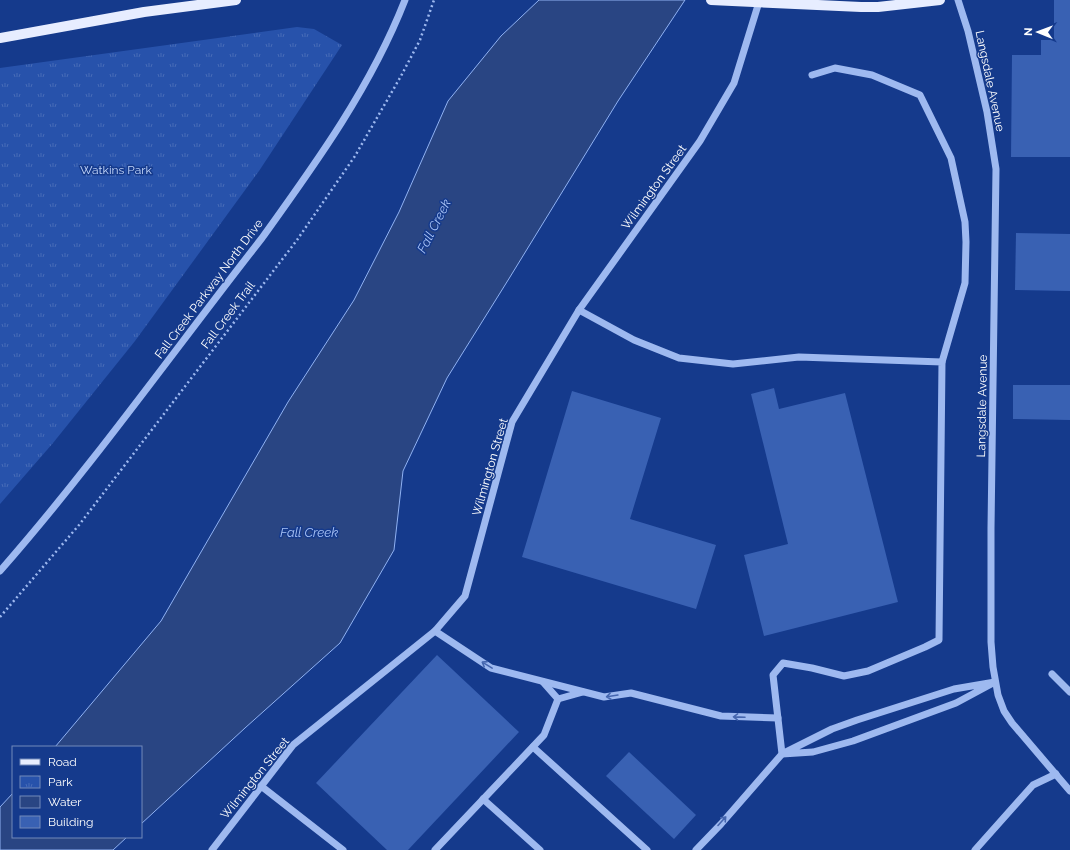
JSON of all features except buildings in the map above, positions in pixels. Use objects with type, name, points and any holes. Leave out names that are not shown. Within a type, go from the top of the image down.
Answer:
[{"type":"main road","points":[[0,38],[144,12],[236,0]]},
{"type":"main road","points":[[711,0],[833,7],[872,7],[940,0]]},
{"type":"street","name":"Fall Creek Parkway North Drive","points":[[0,571],[68,490],[117,428],[262,238],[339,128],[392,32],[404,0]]},
{"type":"street","name":"Langsdale Avenue","points":[[958,0],[968,31],[987,112],[996,169],[991,528],[991,642],[995,682],[1004,711],[1012,723],[1070,791]]},
{"type":"street","name":"Wilmington Street","points":[[212,850],[293,745],[435,631],[465,596],[512,422],[579,310],[700,141],[730,90],[734,83],[759,2]]},
{"type":"street","points":[[782,754],[773,675],[783,663],[844,676],[868,671],[939,640],[942,362],[965,283],[965,222],[950,158],[920,95],[872,75],[835,68],[812,75]]},
{"type":"street","points":[[579,310],[634,340],[679,358],[733,364],[799,357],[942,362]]},
{"type":"street","points":[[435,631],[490,668],[543,682],[604,697],[631,692],[722,716],[778,718]]},
{"type":"street","points":[[1052,674],[1070,692]]},
{"type":"street","points":[[543,682],[558,699]]},
{"type":"street","points":[[696,850],[721,824],[782,754],[826,732],[857,720],[954,689],[995,682]]},
{"type":"street","points":[[782,754],[813,752],[853,741],[956,703],[995,682]]},
{"type":"street","points":[[558,699],[583,692]]},
{"type":"street","points":[[435,850],[544,735],[558,699]]},
{"type":"street","points":[[533,747],[647,850]]},
{"type":"street","points":[[975,850],[1033,785],[1056,774]]},
{"type":"street","points":[[262,786],[343,850]]},
{"type":"street","points":[[483,799],[540,850]]},
{"type":"path","name":"Fall Creek Trail","points":[[0,617],[79,525],[297,240],[355,156],[402,76],[420,40],[434,0]]},
{"type":"green space","name":"Watkins Park","points":[[297,27],[314,29],[342,45],[259,171],[135,341],[53,443],[0,504],[0,68]]},
{"type":"water","name":"Fall Creek","points":[[539,0],[685,0],[618,101],[447,378],[403,471],[394,550],[340,643],[142,823],[142,746],[56,746],[161,621],[288,402],[354,300],[399,212],[448,101],[501,36]]},
{"type":"water","points":[[12,794],[12,838],[126,838],[113,850],[0,850],[0,807]]}]
